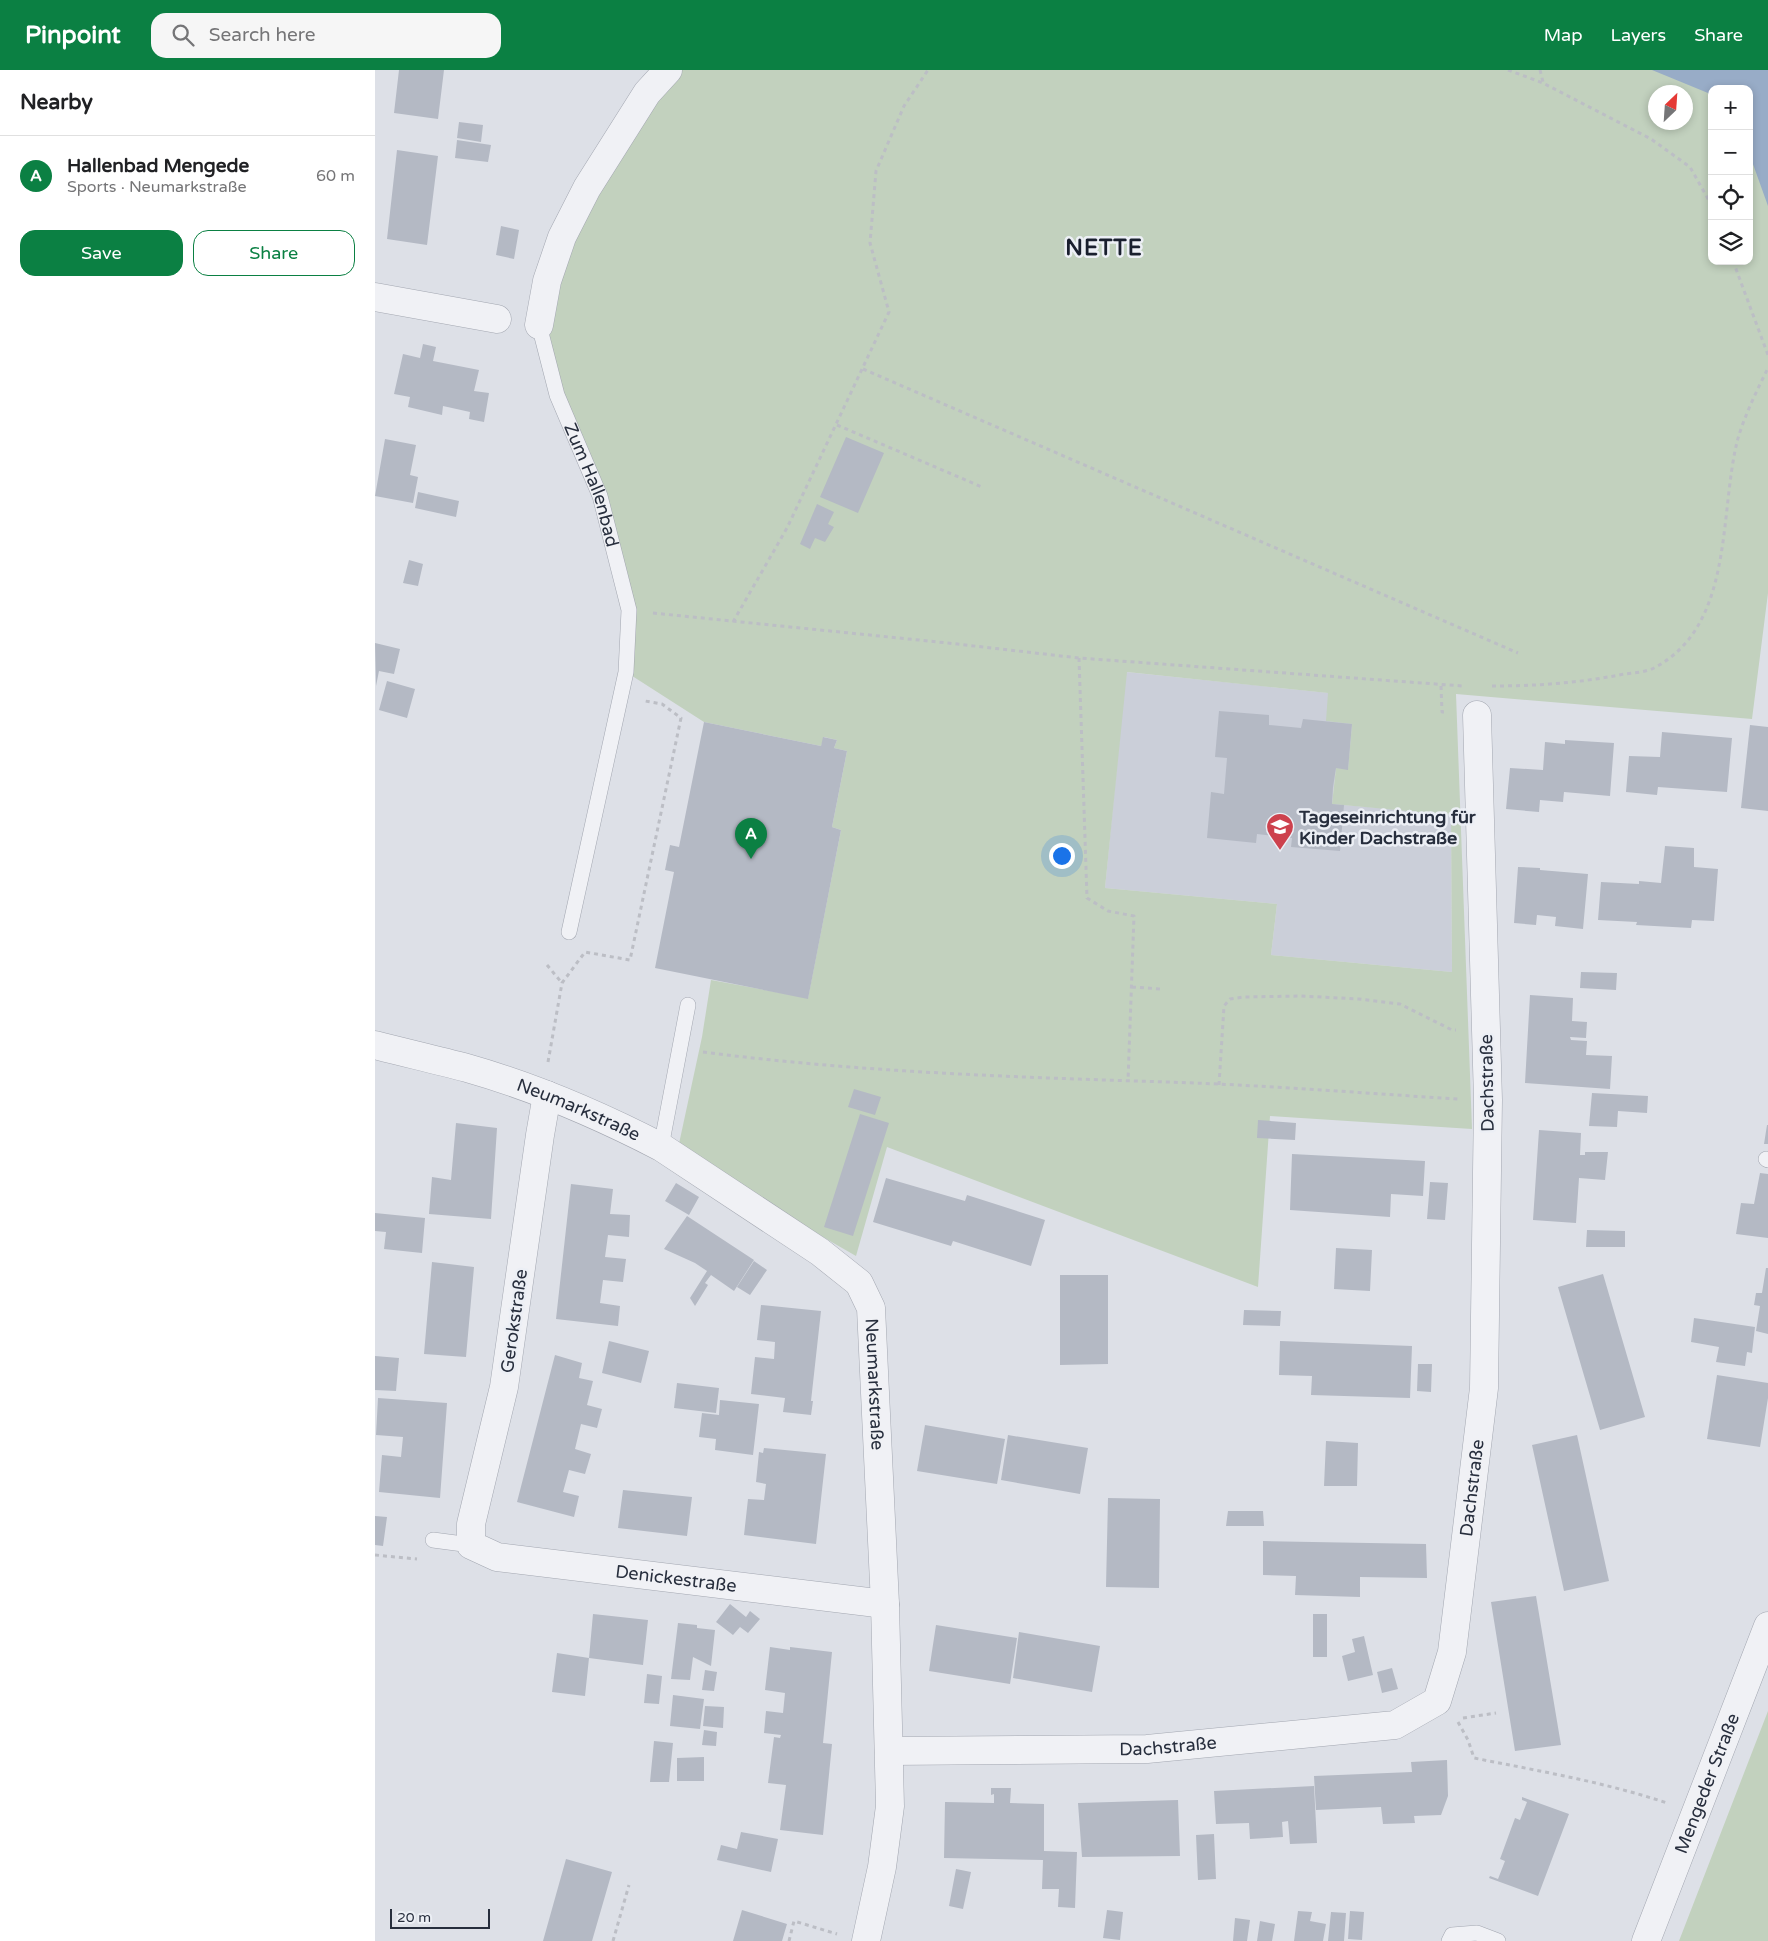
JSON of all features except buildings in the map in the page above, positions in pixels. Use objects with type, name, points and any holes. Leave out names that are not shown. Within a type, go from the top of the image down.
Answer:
[{"type":"street","name":"Zum Hallenbad","points":[[539,325],[547,281],[562,237],[587,188],[647,93],[668,70]]},
{"type":"street","points":[[375,297],[497,319]]},
{"type":"street","name":"Dachstraße","points":[[889,1751],[1157,1748],[1395,1726],[1437,1701],[1452,1652],[1484,1388],[1488,1100],[1477,715]]},
{"type":"street","name":"Neumarkstraße","points":[[375,1045],[468,1068],[547,1095],[661,1147],[820,1252],[859,1283],[871,1308],[885,1604],[890,1806],[882,1867],[856,1939]]},
{"type":"street","name":"Gerokstraße","points":[[471,1544],[471,1524],[504,1387],[547,1095]]},
{"type":"street","name":"Denickestraße","points":[[471,1544],[497,1557],[885,1604]]},
{"type":"street","name":"Mengeder Straße","points":[[1646,1941],[1768,1626]]},
{"type":"lane","name":"Zum Hallenbad","points":[[539,325],[557,395],[600,496],[629,610],[628,661],[569,932]]},
{"type":"lane","points":[[661,1147],[688,1005]]},
{"type":"lane","points":[[433,1540],[471,1544]]},
{"type":"lane","points":[[1449,1941],[1452,1935],[1477,1933],[1490,1940]]},
{"type":"path","points":[[733,622],[787,528],[889,312],[870,243],[876,172],[904,106],[928,70]]},
{"type":"path","points":[[1508,70],[1543,83],[1651,139],[1690,167],[1708,199]]},
{"type":"path","points":[[1540,70],[1543,83]]},
{"type":"path","points":[[1734,265],[1768,355]]},
{"type":"path","points":[[1489,686],[1536,686],[1595,680],[1653,669],[1679,650],[1705,613],[1715,584],[1737,441],[1768,368]]},
{"type":"path","points":[[863,369],[1518,653]]},
{"type":"path","points":[[837,425],[982,487]]},
{"type":"path","points":[[672,615],[1079,658],[1470,687]]},
{"type":"path","points":[[1079,658],[1087,898],[1108,911],[1134,916],[1128,1081]]},
{"type":"path","points":[[547,1095],[546,1070],[562,982],[585,952],[631,960],[681,718],[662,704],[621,697]]},
{"type":"path","points":[[547,965],[562,982]]},
{"type":"path","points":[[1132,987],[1161,989]]},
{"type":"path","points":[[1219,1085],[1224,1006],[1230,1000],[1243,997],[1301,996],[1359,999],[1400,1004],[1441,1024]]},
{"type":"path","points":[[680,1049],[774,1061],[905,1071],[1219,1085],[1488,1100]]},
{"type":"path","points":[[375,1555],[425,1560],[433,1540]]},
{"type":"path","points":[[1456,1719],[1468,1740],[1474,1758],[1601,1785],[1645,1796],[1696,1813]]},
{"type":"path","points":[[613,1941],[629,1885]]},
{"type":"path","points":[[789,1941],[795,1922],[856,1939]]},
{"type":"shaded area","name":"Tageseinrichtung für Kinder Dachstraße","points":[[1126,672],[1329,693],[1352,724],[1348,770],[1336,769],[1332,804],[1451,814],[1452,972],[1271,955],[1277,904],[1105,888]]},
{"type":"green space","points":[[670,70],[1768,70],[1768,593],[1752,719],[1456,694],[1472,1129],[1270,1116],[1258,1287],[887,1147],[856,1256],[677,1153],[702,1037],[711,980],[808,998],[841,830],[832,827],[847,751],[834,748],[837,740],[824,737],[821,746],[704,722],[626,672],[629,610],[600,496],[557,395],[543,326],[562,237]],"holes":[[[1127,672],[1328,693],[1326,721],[1352,724],[1348,769],[1336,768],[1332,804],[1451,815],[1452,972],[1271,955],[1277,904],[1105,888]]]},
{"type":"green space","points":[[1768,1711],[1768,1941],[1679,1941]]},
{"type":"water","points":[[1652,70],[1768,70],[1768,206],[1753,164],[1753,85],[1708,85],[1708,93],[1693,87],[1693,85],[1689,85]]},
{"type":"place","name":"Tageseinrichtung für Kinder Dachstraße","points":[[1280,851]]},
{"type":"place","name":"Hallenbad Mengede","points":[[751,859]]},
{"type":"district","name":"NETTE","points":[[1104,248]]}]
